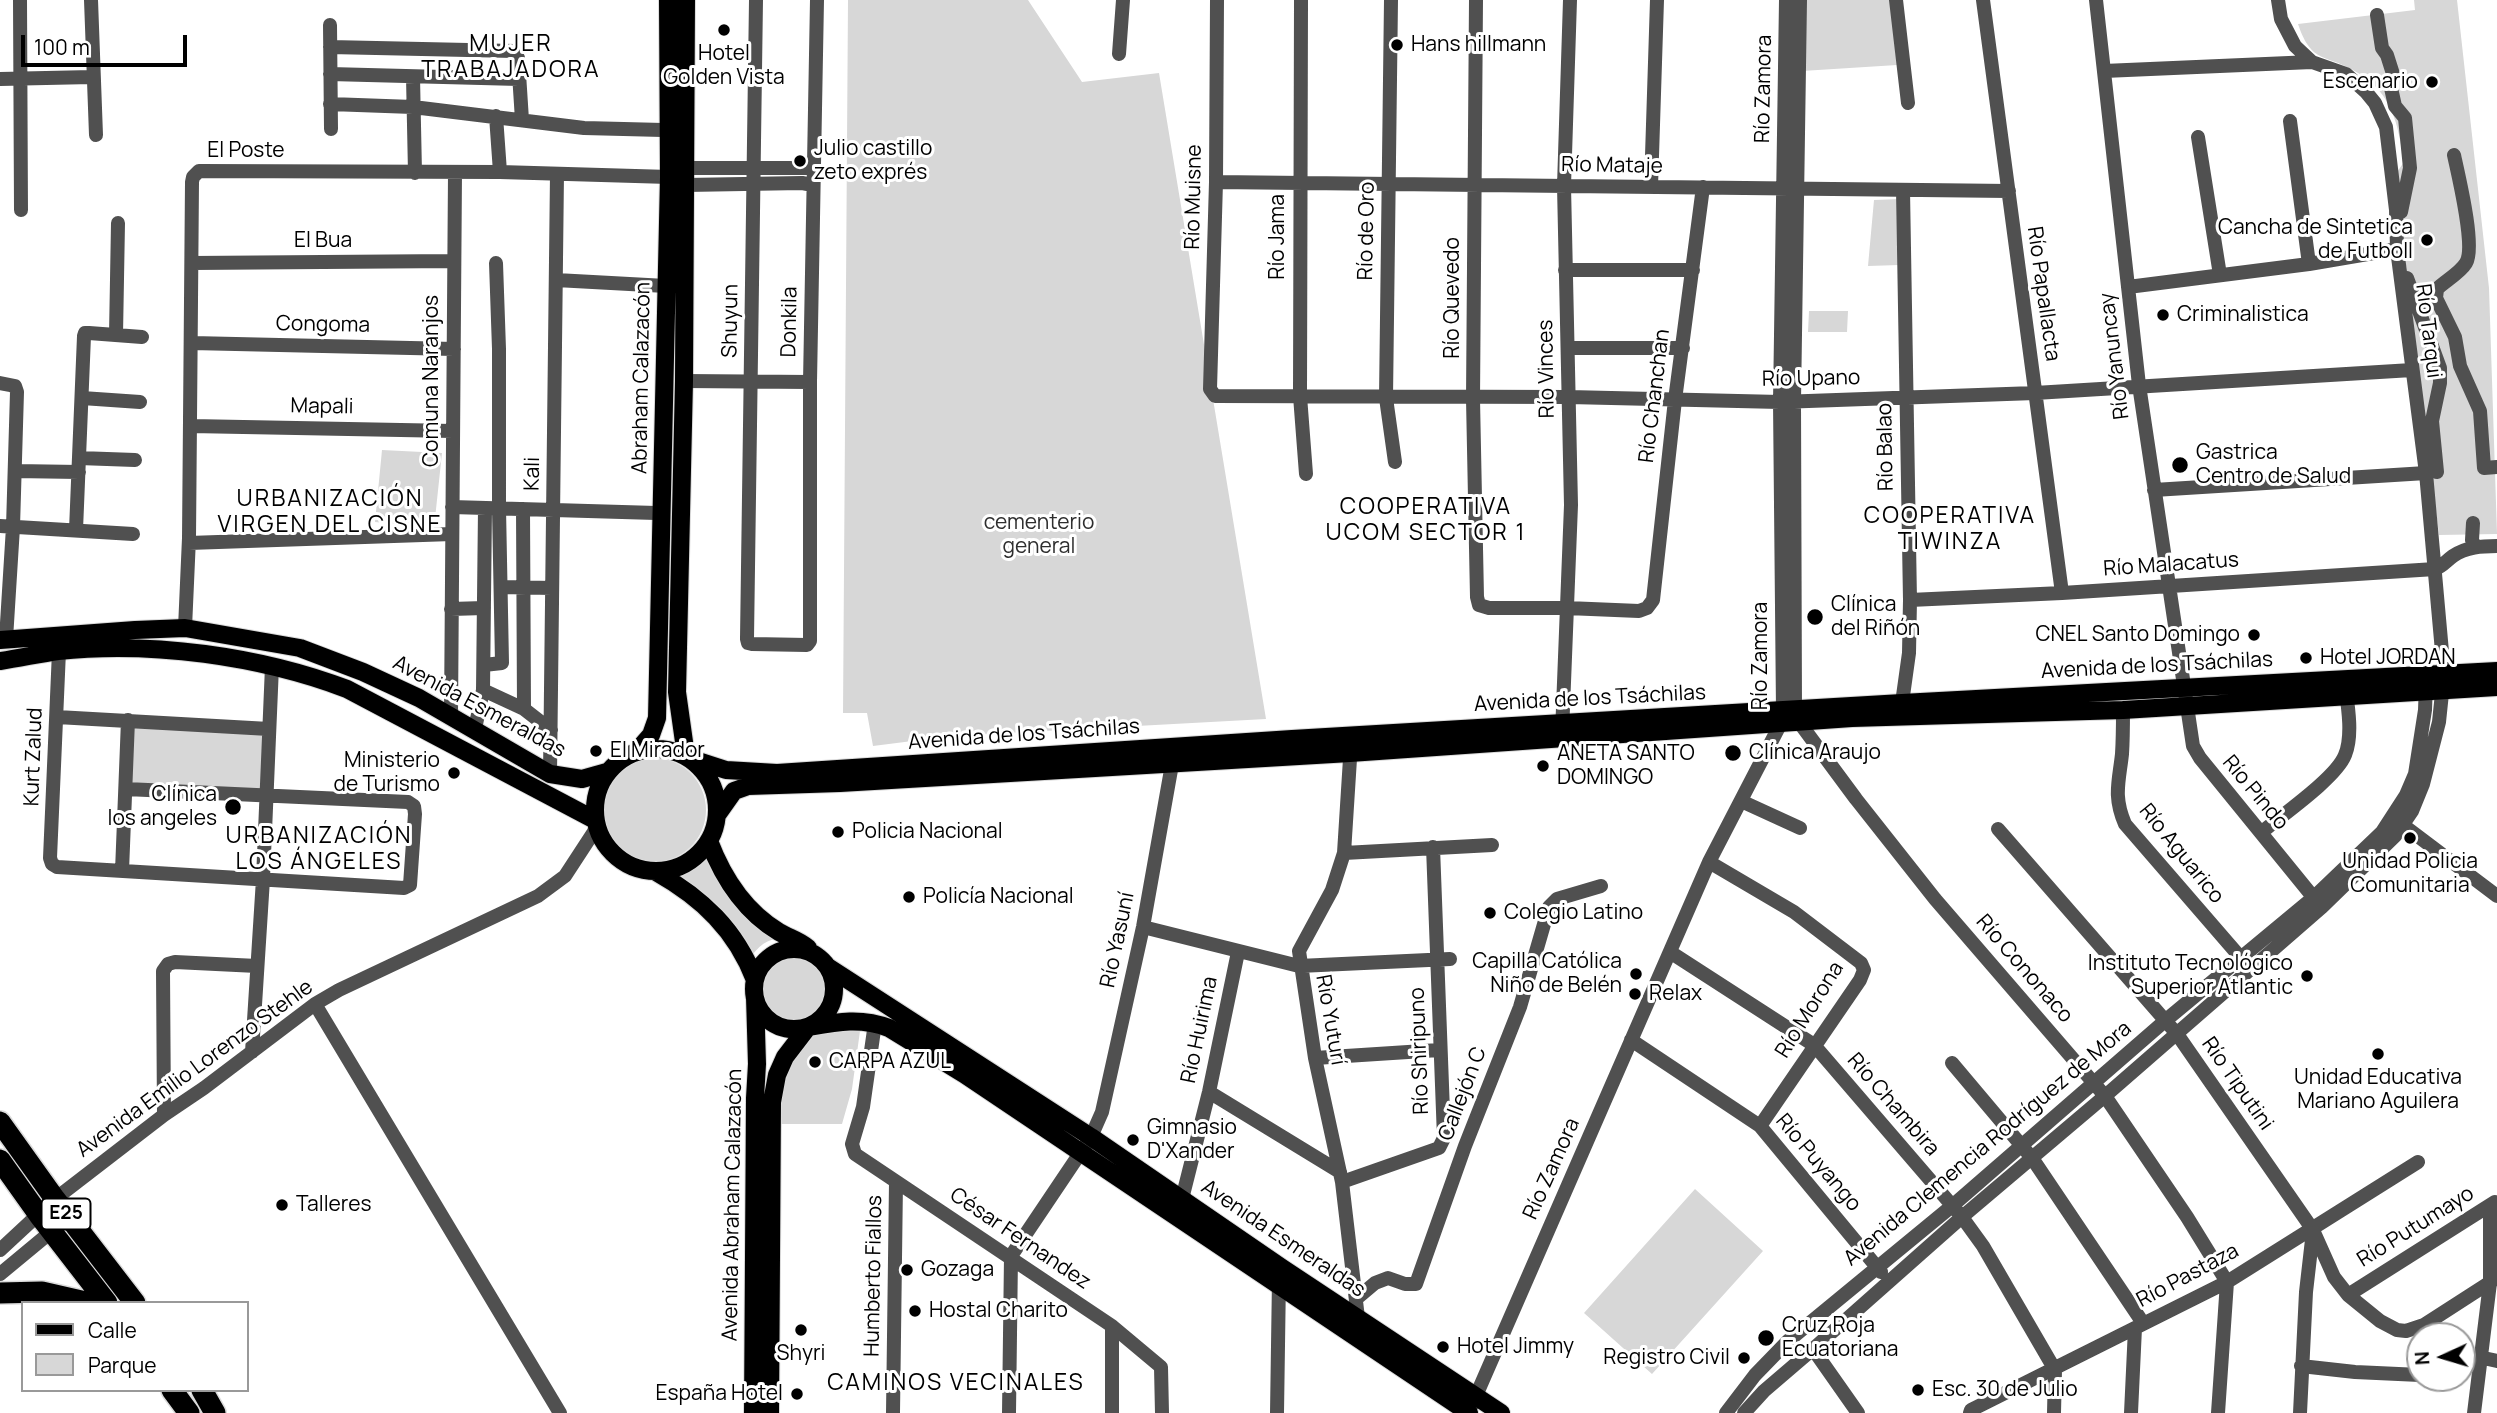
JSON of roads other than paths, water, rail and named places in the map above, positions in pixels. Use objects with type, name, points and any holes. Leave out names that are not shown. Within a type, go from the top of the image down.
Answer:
[{"type":"highway","name":"E25","points":[[0,1122],[133,1301]]},
{"type":"highway","name":"E25","points":[[0,1160],[105,1301]]},
{"type":"highway","points":[[0,1293],[42,1292],[81,1301]]},
{"type":"highway","points":[[174,1392],[190,1413]]},
{"type":"highway","points":[[203,1392],[215,1413]]},
{"type":"main road","name":"Abraham Calazacón","points":[[637,751],[651,735],[657,718],[669,177],[668,0]]},
{"type":"main road","name":"Abraham Calazacón","points":[[687,0],[684,382],[677,692],[688,757]]},
{"type":"main road","name":"Avenida Esmeraldas","points":[[3,640],[185,628],[300,648],[363,672],[419,698],[550,774],[582,779],[607,772]]},
{"type":"main road","points":[[0,661],[59,651],[133,649],[206,654],[314,677],[347,689],[596,824]]},
{"type":"main road","name":"Avenida de los Tsáchilas","points":[[688,757],[726,770],[777,774],[1351,745],[1789,716],[1902,703],[2185,696],[2435,682],[2497,671]]},
{"type":"main road","name":"Avenida de los Tsáchilas","points":[[2435,682],[2497,687]]},
{"type":"main road","name":"Avenida de los Tsáchilas","points":[[1789,716],[1852,718],[2123,710],[2185,696]]},
{"type":"main road","points":[[654,748],[671,750],[688,757],[701,768],[711,782],[716,798],[717,814],[709,841],[695,858],[677,868],[656,872],[640,870],[626,864],[608,848],[596,824],[594,803],[607,772],[616,762],[637,751],[654,748]]},
{"type":"main road","name":"Avenida de los Tsáchilas","points":[[717,814],[734,791],[748,786],[839,783],[1174,755]]},
{"type":"main road","name":"Avenida Esmeraldas","points":[[709,841],[723,874],[738,898],[779,932],[802,943],[823,962],[1182,1199],[1280,1277],[1357,1308],[1470,1409]]},
{"type":"main road","name":"Avenida Abraham Calazacón","points":[[656,872],[676,883],[722,923],[737,941],[755,988],[757,1064],[753,1413]]},
{"type":"main road","points":[[793,948],[806,950],[823,962],[834,988],[829,1009],[820,1020],[808,1027],[794,1029],[780,1027],[769,1020],[760,1009],[755,988],[760,968],[768,957],[793,948]]},
{"type":"main road","name":"Avenida Esmeraldas","points":[[808,1027],[851,1021],[875,1023],[889,1028],[964,1074],[1081,1153],[1280,1277],[1470,1409],[1501,1413]]},
{"type":"main road","name":"Avenida Abraham Calazacón","points":[[771,1413],[772,1102],[777,1074],[785,1057],[808,1027]]},
{"type":"street","points":[[20,0],[21,210]]},
{"type":"street","points":[[91,0],[96,135]]},
{"type":"street","name":"Shuyun","points":[[748,643],[756,0]]},
{"type":"street","name":"Donkila","points":[[748,643],[809,644],[810,382],[817,0]]},
{"type":"street","points":[[1119,54],[1122,0]]},
{"type":"street","name":"Río Muisne","points":[[1212,394],[1217,0]]},
{"type":"street","name":"Río Jama","points":[[1301,0],[1300,396],[1306,474]]},
{"type":"street","name":"Río de Oro","points":[[1391,0],[1386,398],[1395,462]]},
{"type":"street","name":"Río Quevedo","points":[[1476,0],[1474,399],[1477,597],[1479,605],[1489,608],[1567,608]]},
{"type":"street","name":"Río Vinces","points":[[1562,730],[1571,505],[1564,186],[1570,0]]},
{"type":"street","points":[[1651,187],[1657,0]]},
{"type":"street","name":"Río Zamora","points":[[1470,1409],[1709,862],[1789,716],[1787,401],[1790,189],[1786,0]]},
{"type":"street","name":"Río Zamora","points":[[1790,189],[1800,0]]},
{"type":"street","points":[[1896,0],[1908,103]]},
{"type":"street","name":"Río Papallacta","points":[[1983,0],[2062,593]]},
{"type":"street","name":"Río Yanuncay","points":[[2096,0],[2139,385],[2185,696]]},
{"type":"street","name":"Río Tarqui","points":[[2278,0],[2285,28],[2295,46],[2312,62],[2346,74],[2366,92],[2381,114],[2386,127],[2412,370],[2432,473],[2435,682]]},
{"type":"street","points":[[2154,490],[2432,473],[2432,421],[2440,383],[2440,368],[2407,282],[2401,208],[2408,188],[2410,168],[2405,118],[2395,106],[2391,88],[2393,75],[2382,48],[2377,15]]},
{"type":"street","points":[[330,25],[331,130]]},
{"type":"street","points":[[330,47],[514,51],[518,58],[522,120]]},
{"type":"street","points":[[2104,71],[2312,62]]},
{"type":"street","points":[[330,74],[519,79]]},
{"type":"street","points":[[413,77],[415,173]]},
{"type":"street","points":[[0,79],[92,78]]},
{"type":"street","points":[[330,104],[414,107],[584,128],[663,130]]},
{"type":"street","points":[[496,116],[500,172]]},
{"type":"street","points":[[2290,121],[2309,264]]},
{"type":"street","points":[[2198,137],[2220,275]]},
{"type":"street","points":[[2454,155],[2465,208],[2468,251],[2466,263],[2438,289],[2437,298],[2455,337],[2460,366],[2480,411],[2491,467]]},
{"type":"street","points":[[686,176],[754,168],[814,168]]},
{"type":"street","name":"El Poste","points":[[185,628],[191,426],[192,182],[199,171],[500,172],[669,177]]},
{"type":"street","name":"Comuna Naranjos","points":[[451,715],[455,173]]},
{"type":"street","name":"Kali","points":[[550,774],[557,174]]},
{"type":"street","points":[[686,176],[754,184],[813,185]]},
{"type":"street","name":"Río Mataje","points":[[1216,182],[2009,191]]},
{"type":"street","name":"Río Chanchan","points":[[1567,608],[1629,611],[1647,608],[1653,600],[1675,400],[1703,187]]},
{"type":"street","name":"Río Balao","points":[[1902,703],[1909,653],[1910,600],[1903,190]]},
{"type":"street","points":[[116,335],[118,223]]},
{"type":"street","points":[[2128,287],[2309,264],[2397,249]]},
{"type":"street","name":"El Bua","points":[[192,263],[454,261]]},
{"type":"street","points":[[475,729],[483,690],[484,608],[492,508],[499,349],[496,263]]},
{"type":"street","points":[[1565,270],[1693,270]]},
{"type":"street","points":[[556,280],[666,286]]},
{"type":"street","points":[[76,530],[85,333],[142,337]]},
{"type":"street","name":"Congoma","points":[[192,343],[454,349]]},
{"type":"street","points":[[1569,348],[1683,348]]},
{"type":"street","name":"Río Upano","points":[[1212,394],[1787,401],[2035,393],[2412,370]]},
{"type":"street","points":[[684,382],[810,382]]},
{"type":"street","points":[[0,383],[15,386],[17,392],[15,471],[7,527],[3,640]]},
{"type":"street","points":[[82,398],[140,402]]},
{"type":"street","name":"Mapali","points":[[191,426],[453,431]]},
{"type":"street","points":[[15,471],[135,460]]},
{"type":"street","points":[[452,507],[656,513]]},
{"type":"street","points":[[492,508],[500,587],[502,663]]},
{"type":"street","points":[[523,509],[524,709]]},
{"type":"street","points":[[2473,523],[2472,540],[2475,547]]},
{"type":"street","points":[[7,527],[133,534]]},
{"type":"street","points":[[189,543],[452,534]]},
{"type":"street","points":[[2435,569],[2442,567],[2455,555],[2475,547],[2497,546]]},
{"type":"street","name":"Río Malacatus","points":[[1910,600],[2435,569]]},
{"type":"street","points":[[500,587],[552,588]]},
{"type":"street","points":[[451,609],[484,608]]},
{"type":"street","name":"Kurt Zalud","points":[[59,651],[50,858],[52,864],[57,867],[122,871]]},
{"type":"street","points":[[484,665],[523,663]]},
{"type":"street","points":[[252,1052],[272,666]]},
{"type":"street","name":"Avenida Clemencia Rodríguez de Mora","points":[[1737,1410],[1764,1391],[1889,1282],[2022,1146],[2166,1020],[2245,963],[2374,858],[2403,825],[2423,784],[2435,741],[2435,682]]},
{"type":"street","name":"Avenida Clemencia Rodríguez de Mora","points":[[2317,902],[2382,832],[2406,795],[2414,774],[2435,682]]},
{"type":"street","points":[[2262,832],[2336,770],[2345,755],[2348,733],[2345,687]]},
{"type":"street","points":[[483,690],[524,709],[551,730]]},
{"type":"street","name":"Río Pindo","points":[[2185,696],[2190,734],[2200,758],[2317,902]]},
{"type":"street","name":"Río Aguarico","points":[[2123,710],[2122,756],[2116,789],[2118,809],[2125,824],[2245,963]]},
{"type":"street","name":"Río Cononaco","points":[[1789,716],[1935,899],[2095,1083],[2187,1217],[2227,1282]]},
{"type":"street","points":[[57,717],[269,729]]},
{"type":"street","points":[[126,789],[408,802],[414,806],[410,885],[404,888],[122,871],[128,720]]},
{"type":"street","name":"Río Yuturí","points":[[1351,745],[1344,853],[1332,890],[1299,951],[1299,966],[1315,1058],[1341,1177],[1357,1308]]},
{"type":"street","name":"Río Yasuní","points":[[1011,1256],[1081,1153],[1102,1112],[1143,927],[1174,755]]},
{"type":"street","points":[[1741,801],[1800,828]]},
{"type":"street","name":"Avenida Emilio Lorenzo Stehle","points":[[0,1274],[45,1223],[55,1199],[164,1115],[315,1004],[339,990],[538,896],[565,876],[596,824]]},
{"type":"street","points":[[2403,825],[2497,896]]},
{"type":"street","name":"Río Tiputini","points":[[1998,829],[2166,1020],[2313,1230]]},
{"type":"street","points":[[1344,853],[1492,845]]},
{"type":"street","name":"Río Shiripuno","points":[[1341,1177],[1439,1148],[1443,1144],[1439,1050],[1442,959],[1433,847]]},
{"type":"street","name":"Río Morona","points":[[1709,862],[1794,912],[1861,963],[1864,970],[1860,980],[1760,1126]]},
{"type":"street","name":"Callejón C","points":[[1357,1308],[1375,1283],[1388,1278],[1416,1284],[1465,1146],[1520,1007],[1549,907],[1557,899],[1601,886]]},
{"type":"street","points":[[1143,927],[1299,966],[1442,959]]},
{"type":"street","name":"Río Huirima","points":[[1182,1199],[1209,1093],[1238,952]]},
{"type":"street","name":"Río Chambira","points":[[1670,952],[1814,1045],[1957,1211],[1983,1246],[2055,1370]]},
{"type":"street","points":[[164,1115],[163,971],[168,964],[175,962],[257,966]]},
{"type":"street","name":"Avenida Clemencia Rodríguez de Mora","points":[[1737,1410],[1775,1354],[1877,1267],[2032,1158],[2176,1034],[2245,963]]},
{"type":"street","points":[[315,1004],[560,1413]]},
{"type":"street","name":"César Fernandez","points":[[875,1023],[863,1107],[852,1144],[855,1154],[1112,1326],[1161,1367],[1162,1413]]},
{"type":"street","name":"Río Puyango","points":[[1632,1040],[1760,1126],[1889,1282]]},
{"type":"street","points":[[1315,1058],[1439,1050]]},
{"type":"street","points":[[1952,1063],[2032,1158],[2139,1325],[2131,1413]]},
{"type":"street","points":[[1209,1093],[1341,1177]]},
{"type":"street","name":"Río Pastaza","points":[[1970,1413],[1971,1410],[2227,1282],[2418,1162]]},
{"type":"street","name":"Humberto Fiallos","points":[[893,1413],[896,1182]]},
{"type":"street","points":[[2474,1413],[2479,1357],[2493,1281],[2494,1203]]},
{"type":"street","name":"Río Putumayo","points":[[2313,1230],[2334,1277],[2348,1295],[2494,1203]]},
{"type":"street","name":"Avenida Emilio Lorenzo Stehle","points":[[0,1250],[45,1223],[69,1217]]},
{"type":"street","points":[[2300,1413],[2301,1366],[2313,1230]]},
{"type":"street","points":[[1009,1413],[1011,1256]]},
{"type":"street","points":[[1277,1413],[1280,1277]]},
{"type":"street","points":[[2348,1295],[2380,1321],[2397,1330],[2406,1331],[2424,1325],[2493,1281]]},
{"type":"street","points":[[2218,1413],[2227,1282]]},
{"type":"street","points":[[1112,1326],[1112,1413]]},
{"type":"street","points":[[1813,1349],[1858,1413]]},
{"type":"street","points":[[1775,1354],[1788,1368]]},
{"type":"street","points":[[2476,1358],[2497,1361]]},
{"type":"street","points":[[2301,1366],[2355,1372],[2406,1374]]},
{"type":"street","points":[[2054,1413],[2055,1370]]},
{"type":"place","name":"Hotel Golden Vista","points":[[724,30]]},
{"type":"place","name":"Hans hillmann","points":[[1397,45]]},
{"type":"place","name":"Escenario","points":[[2432,82]]},
{"type":"place","name":"Julio castillo zeto exprés","points":[[800,161]]},
{"type":"place","name":"Cancha de Sintetica de Futboll","points":[[2427,240]]},
{"type":"place","name":"Criminalistica","points":[[2163,315]]},
{"type":"place","name":"Gastrica Centro de Salud","points":[[2180,465]]},
{"type":"place","name":"Clínica del Riñón","points":[[1815,617]]},
{"type":"place","name":"CNEL Santo Domingo","points":[[2254,635]]},
{"type":"place","name":"Hotel JORDAN","points":[[2306,658]]},
{"type":"place","name":"El Mirador","points":[[596,751]]},
{"type":"place","name":"Clínica Araujo","points":[[1733,753]]},
{"type":"place","name":"ANETA SANTO DOMINGO","points":[[1543,766]]},
{"type":"place","name":"Ministerio de Turismo","points":[[454,773]]},
{"type":"place","name":"Clínica los angeles","points":[[233,807]]},
{"type":"place","name":"Policia Nacional","points":[[838,832]]},
{"type":"place","name":"Unidad Policia Comunitaria","points":[[2410,838]]},
{"type":"place","name":"Policía Nacional","points":[[909,897]]},
{"type":"place","name":"Colegio Latino","points":[[1490,913]]},
{"type":"place","name":"Capilla Católica Niño de Belén","points":[[1636,974]]},
{"type":"place","name":"Instituto Tecnológico Superior Atlantic","points":[[2307,976]]},
{"type":"place","name":"Relax","points":[[1635,994]]},
{"type":"place","name":"Unidad Educativa Mariano Aguilera","points":[[2378,1054]]},
{"type":"place","name":"CARPA AZUL","points":[[815,1062]]},
{"type":"place","name":"Gimnasio D'Xander","points":[[1133,1140]]},
{"type":"place","name":"Talleres","points":[[282,1205]]},
{"type":"place","name":"Gozaga","points":[[907,1270]]},
{"type":"place","name":"Hostal Charito","points":[[915,1311]]},
{"type":"place","name":"Shyri","points":[[801,1330]]},
{"type":"place","name":"Cruz Roja Ecuatoriana","points":[[1766,1338]]},
{"type":"place","name":"Hotel Jimmy","points":[[1443,1347]]},
{"type":"place","name":"Registro Civil","points":[[1744,1358]]},
{"type":"place","name":"Esc. 30 de Julio","points":[[1918,1390]]},
{"type":"place","name":"España Hotel","points":[[797,1394]]},
{"type":"district","name":"MUJER TRABAJADORA","points":[[511,58]]},
{"type":"district","name":"URBANIZACIÓN VIRGEN DEL CISNE","points":[[330,513]]},
{"type":"district","name":"COOPERATIVA UCOM SECTOR 1","points":[[1426,521]]},
{"type":"district","name":"COOPERATIVA TIWINZA","points":[[1950,530]]},
{"type":"district","name":"URBANIZACIÓN LOS ÁNGELES","points":[[319,850]]},
{"type":"district","name":"CAMINOS VECINALES","points":[[956,1384]]},
{"type":"park label","name":"cementerio general","points":[[1039,535]]}]
